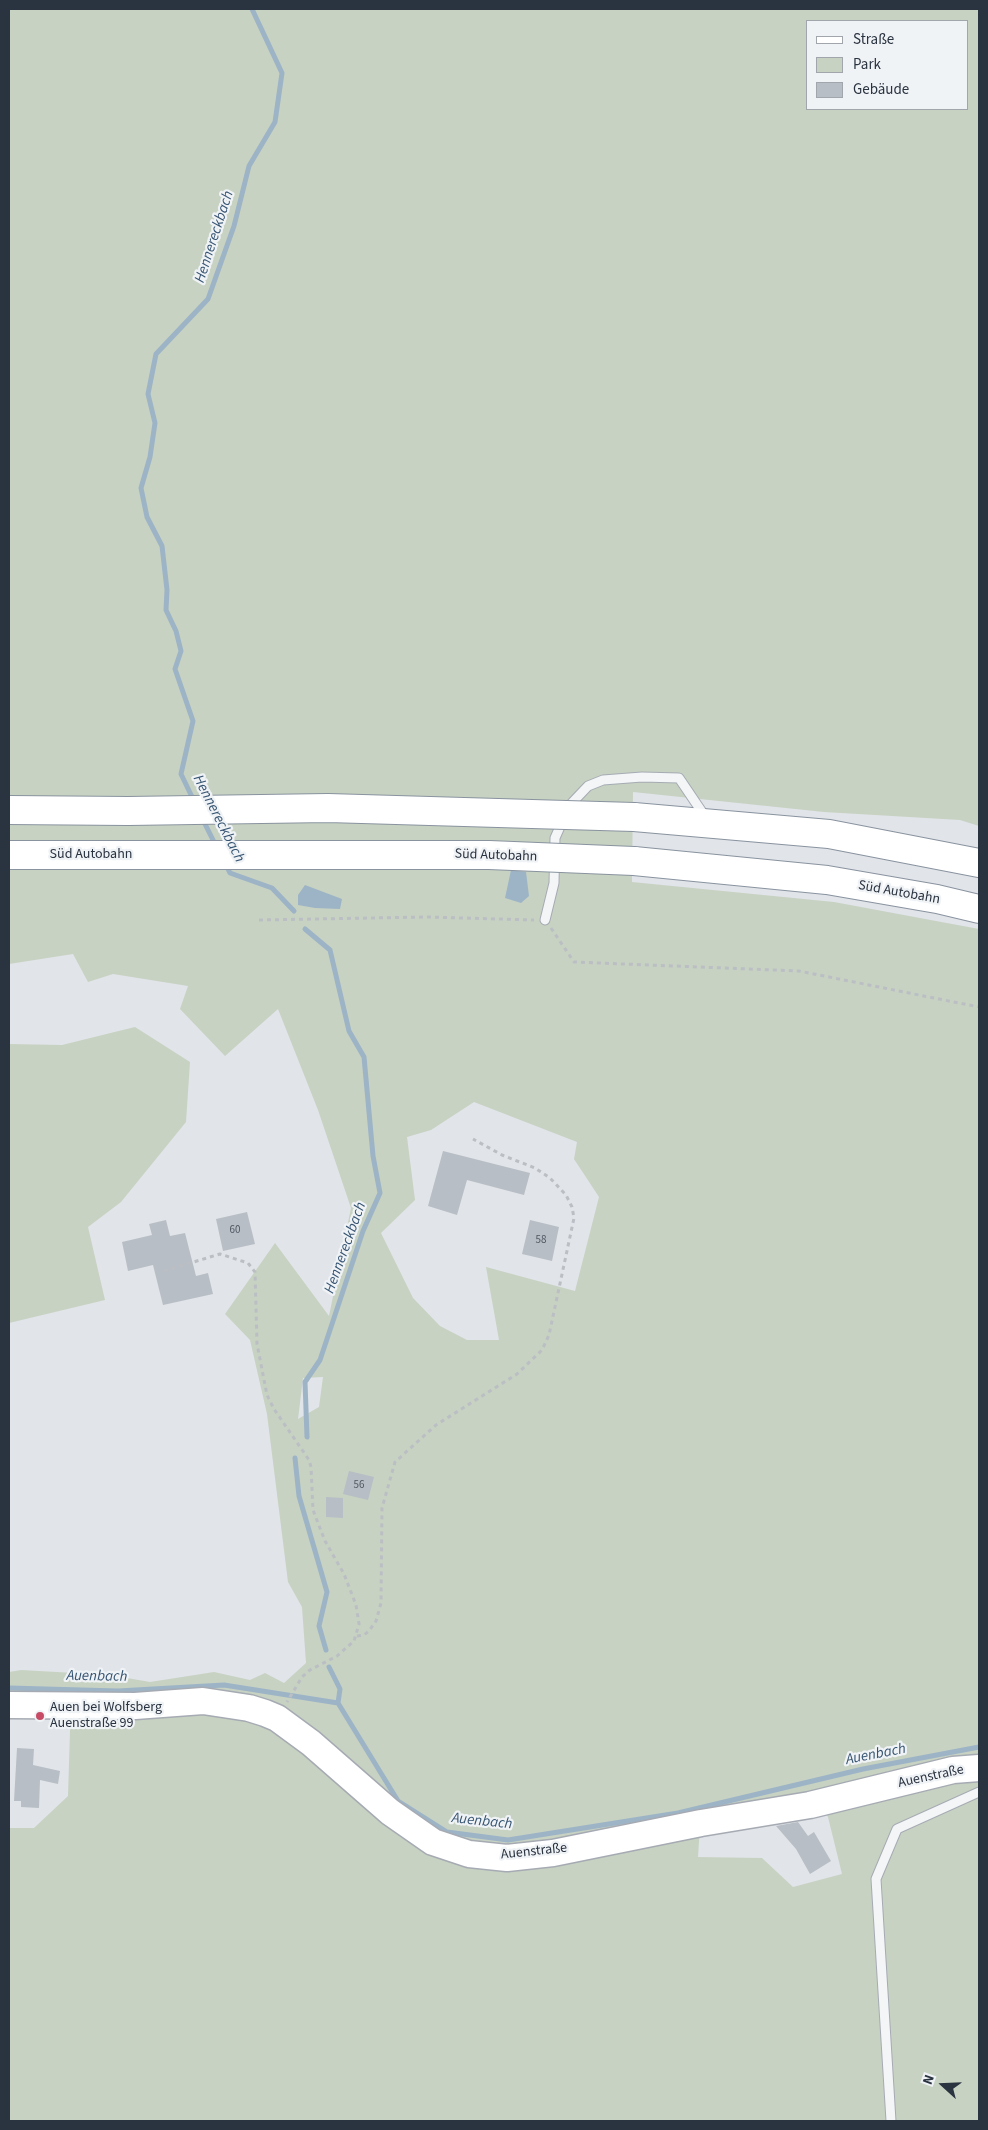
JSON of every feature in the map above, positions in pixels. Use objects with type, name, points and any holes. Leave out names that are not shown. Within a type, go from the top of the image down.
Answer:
[{"type":"highway","points":[[9,810],[128,811],[328,808],[634,817],[709,822],[829,834],[979,863]]},
{"type":"highway","name":"Süd Autobahn","points":[[9,855],[479,855],[634,861],[827,880],[979,908]]},
{"type":"street","name":"Auenstraße","points":[[9,1705],[135,1706],[203,1701],[249,1708],[266,1713],[277,1718],[311,1744],[390,1812],[433,1842],[470,1854],[507,1858],[553,1853],[701,1822],[810,1805],[953,1770],[979,1768]]},
{"type":"lane","points":[[545,920],[554,883],[555,838],[569,806],[588,786],[603,780],[612,779],[642,777],[679,778],[709,822]]},
{"type":"lane","points":[[891,2121],[876,1879],[897,1829],[979,1792]]},
{"type":"path","points":[[259,920],[428,917],[545,920],[574,962],[799,971],[979,1007]]},
{"type":"path","points":[[357,1636],[364,1635],[376,1621],[381,1603],[382,1508],[395,1462],[436,1425],[516,1374],[542,1350],[549,1335],[574,1218],[572,1207],[566,1195],[550,1178],[535,1168],[502,1155],[473,1139]]},
{"type":"path","points":[[164,1271],[220,1254],[248,1263],[256,1272],[257,1344],[268,1395],[274,1409],[309,1460],[313,1510],[319,1528],[344,1574],[352,1595],[359,1624],[357,1636],[350,1647],[302,1676],[283,1708]]},
{"type":"green space","points":[[9,9],[979,9],[979,826],[960,820],[824,812],[633,792],[632,882],[834,902],[979,929],[979,2121],[9,2121],[9,1828],[34,1828],[68,1796],[71,1699],[9,1696],[9,1672],[21,1670],[110,1675],[150,1682],[214,1672],[250,1680],[265,1673],[284,1683],[306,1663],[302,1607],[288,1582],[267,1414],[250,1340],[225,1314],[275,1243],[329,1316],[351,1208],[318,1110],[278,1009],[225,1056],[180,1009],[188,986],[113,974],[88,982],[73,954],[9,964]],"holes":[[[474,1102],[577,1142],[574,1159],[599,1197],[575,1291],[486,1267],[499,1340],[467,1340],[440,1326],[413,1298],[381,1233],[415,1200],[407,1137],[431,1130]],[[323,1377],[319,1407],[298,1419],[303,1378]],[[816,1794],[828,1817],[842,1874],[793,1887],[762,1858],[698,1857],[701,1811]]]},
{"type":"green space","points":[[135,1027],[190,1062],[186,1122],[121,1202],[88,1227],[105,1300],[9,1323],[9,1044],[62,1045]]},
{"type":"water","points":[[511,870],[526,872],[529,896],[521,903],[505,898]]},
{"type":"water","points":[[305,885],[342,899],[340,909],[298,905],[298,895]]},
{"type":"building","points":[[443,1151],[530,1173],[524,1195],[467,1180],[457,1215],[428,1206]]},
{"type":"building","points":[[247,1212],[255,1244],[223,1251],[216,1219]]},
{"type":"building","points":[[166,1220],[170,1236],[185,1233],[196,1276],[208,1273],[213,1294],[163,1305],[153,1265],[128,1271],[122,1242],[152,1235],[149,1224]]},
{"type":"building","points":[[530,1220],[559,1227],[552,1261],[522,1254]]},
{"type":"building","points":[[349,1471],[374,1477],[368,1500],[343,1494]]},
{"type":"building","points":[[326,1497],[343,1498],[343,1518],[326,1517]]},
{"type":"building","points":[[17,1748],[34,1749],[33,1765],[60,1771],[58,1784],[40,1780],[39,1808],[21,1807],[21,1801],[14,1801]]},
{"type":"building","points":[[798,1822],[808,1836],[814,1832],[831,1861],[810,1874],[796,1849],[776,1826]]},
{"type":"waterway","name":"Hennereckbach","points":[[194,801],[181,774],[193,721],[175,669],[181,651],[176,631],[166,610],[167,590],[162,546],[147,517],[141,488],[150,457],[155,423],[148,394],[156,354],[208,299],[234,226],[249,166],[275,122],[282,73],[252,9]]},
{"type":"waterway","name":"Hennereckbach","points":[[202,818],[216,846]]},
{"type":"waterway","name":"Hennereckbach","points":[[226,865],[230,873],[272,888],[294,911]]},
{"type":"waterway","name":"Hennereckbach","points":[[305,929],[330,950],[349,1031],[364,1057],[373,1156],[380,1193],[363,1231],[320,1360],[305,1382],[307,1437]]},
{"type":"waterway","name":"Hennereckbach","points":[[295,1458],[299,1496],[327,1592],[319,1626],[326,1650]]},
{"type":"waterway","name":"Hennereckbach","points":[[329,1667],[340,1689],[338,1703]]},
{"type":"waterway","name":"Auenbach","points":[[9,1688],[118,1691],[224,1685],[338,1703],[398,1801],[447,1832],[508,1840],[678,1813],[863,1769],[979,1747]]},
{"type":"place","name":"Auen bei Wolfsberg Auenstraße 99","points":[[40,1716]]}]
